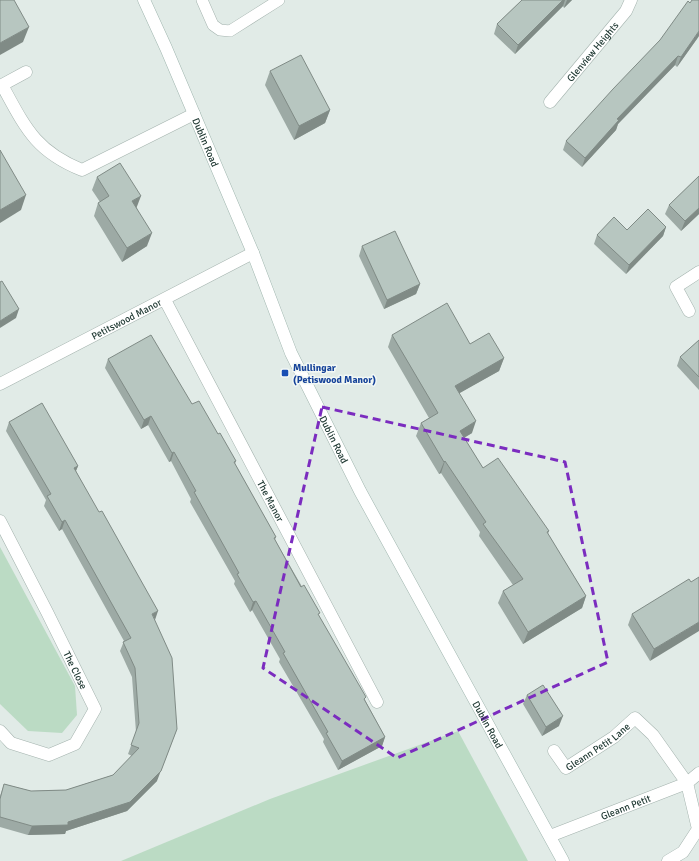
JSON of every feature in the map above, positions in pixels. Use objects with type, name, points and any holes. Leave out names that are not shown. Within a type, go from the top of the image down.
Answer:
[{"type":"street","name":"Dublin Road","points":[[144,0],[253,254],[291,353],[360,491],[563,861]]},
{"type":"street","name":"Glenview Heights","points":[[550,102],[626,11],[632,0]]},
{"type":"street","points":[[26,72],[2,85],[27,130],[43,148],[64,163],[82,170],[194,114]]},
{"type":"street","name":"Petitswood Manor","points":[[0,384],[253,254]]},
{"type":"street","points":[[689,311],[676,287],[699,272]]},
{"type":"street","name":"The Manor","points":[[165,300],[377,702]]},
{"type":"street","name":"The Close","points":[[0,521],[48,612],[95,709],[75,744],[49,755],[12,743],[0,732]]},
{"type":"street","name":"Gleann Petit Lane","points":[[554,751],[566,768],[614,737],[635,718],[653,735],[687,783]]},
{"type":"street","name":"Gleann Petit","points":[[550,836],[687,783],[699,773]]},
{"type":"street","points":[[668,861],[683,852],[698,829],[687,783]]},
{"type":"lane","points":[[202,0],[213,25],[220,30],[230,31],[279,0]]},
{"type":"highlighted area","points":[[322,407],[565,462],[608,662],[397,758],[263,668]]},
{"type":"green space","points":[[0,547],[75,686],[77,715],[62,733],[28,731],[0,704]]},
{"type":"green space","points":[[458,731],[528,861],[121,861],[270,799]]},
{"type":"building","points":[[0,0],[14,0],[29,27],[0,43]]},
{"type":"building","points":[[522,0],[563,0],[518,45],[497,24]]},
{"type":"building","points":[[692,0],[699,0],[699,31],[681,57],[678,56],[617,119],[619,120],[585,158],[566,141],[660,40],[688,1],[690,3]]},
{"type":"building","points":[[301,55],[330,110],[299,126],[270,71]]},
{"type":"building","points":[[0,150],[26,195],[0,210]]},
{"type":"building","points":[[120,163],[141,196],[132,201],[152,233],[127,248],[98,203],[109,196],[97,177]]},
{"type":"building","points":[[699,176],[699,208],[685,221],[669,205]]},
{"type":"building","points":[[648,209],[666,227],[629,265],[597,235],[614,217],[627,230]]},
{"type":"building","points":[[395,231],[420,284],[387,300],[362,246]]},
{"type":"building","points":[[2,281],[19,309],[0,321],[0,282]]},
{"type":"building","points":[[447,303],[470,344],[489,333],[504,358],[455,386],[476,421],[460,431],[483,468],[498,458],[549,531],[547,532],[586,596],[528,632],[503,591],[523,579],[483,524],[486,522],[445,461],[444,462],[421,423],[438,413],[392,335]]},
{"type":"building","points":[[151,335],[192,404],[199,401],[218,434],[220,433],[236,461],[234,462],[276,537],[274,538],[301,587],[304,585],[320,613],[318,614],[366,697],[364,699],[385,737],[342,761],[326,733],[328,732],[283,653],[285,652],[256,601],[253,602],[237,574],[239,573],[194,492],[196,491],[174,452],[172,453],[151,416],[144,420],[108,359]]},
{"type":"building","points":[[699,340],[699,377],[680,357]]},
{"type":"building","points":[[42,403],[78,466],[74,468],[99,512],[102,511],[158,611],[152,614],[172,658],[177,729],[161,771],[130,802],[68,822],[68,825],[32,826],[0,817],[0,799],[4,784],[31,791],[66,790],[113,775],[139,748],[131,745],[139,723],[135,668],[123,642],[131,638],[65,520],[62,522],[47,496],[51,494],[9,422]]},
{"type":"building","points":[[699,577],[699,622],[654,649],[632,614],[689,579],[691,582]]},
{"type":"building","points":[[543,685],[563,716],[546,727],[527,695]]},
{"type":"place","name":"Mullingar (Petiswood Manor)","points":[[285,373]]}]
